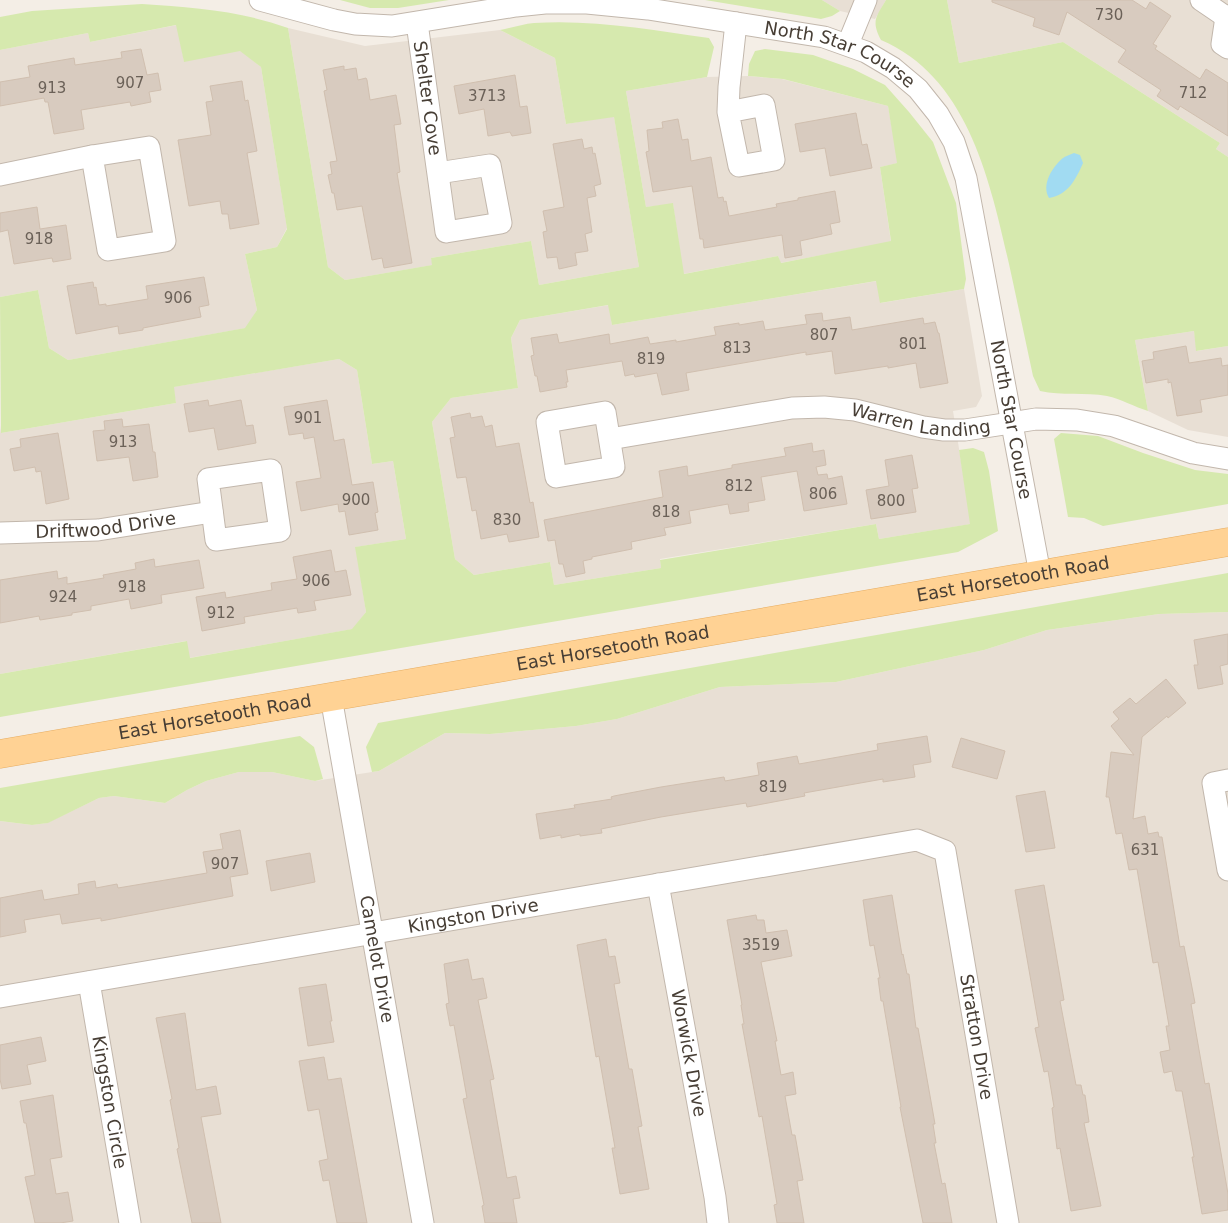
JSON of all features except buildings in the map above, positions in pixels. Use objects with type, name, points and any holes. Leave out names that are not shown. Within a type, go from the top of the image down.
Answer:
[{"type":"main road","name":"East Horsetooth Road","points":[[0,754],[1228,542]]},
{"type":"street","name":"North Star Course","points":[[260,0],[334,20],[355,24],[392,26],[545,3],[668,6],[736,23],[824,37],[848,44],[894,68],[918,89],[938,114],[954,142],[966,178],[1040,574]]},
{"type":"street","points":[[848,44],[866,0]]},
{"type":"street","points":[[1201,0],[1227,17],[1222,44],[1228,48]]},
{"type":"street","name":"Shelter Cove","points":[[416,23],[438,174]]},
{"type":"street","points":[[728,112],[736,23]]},
{"type":"street","points":[[0,175],[92,156],[149,147],[165,241],[108,250],[92,156]]},
{"type":"street","name":"Warren Landing","points":[[610,439],[792,408],[824,407],[855,410],[923,427],[944,430],[964,430],[1036,419],[1077,420],[1114,426],[1193,453],[1228,460]]},
{"type":"street","name":"Driftwood Drive","points":[[0,533],[98,530],[212,512]]},
{"type":"street","name":"Camelot Drive","points":[[331,697],[423,1223]]},
{"type":"street","points":[[1228,780],[1213,783],[1228,870]]},
{"type":"street","name":"Kingston Drive","points":[[0,997],[917,840],[945,850]]},
{"type":"street","name":"Stratton Drive","points":[[945,850],[1008,1223]]},
{"type":"street","name":"Worwick Drive","points":[[658,884],[714,1188],[718,1223]]},
{"type":"street","name":"Kingston Circle","points":[[89,982],[130,1223]]},
{"type":"shaded area","points":[[822,0],[886,0],[875,19],[840,11]]},
{"type":"shaded area","points":[[947,0],[1228,0],[1228,157],[1216,149],[1220,143],[1063,42],[959,63]]},
{"type":"shaded area","points":[[177,25],[184,61],[240,50],[261,67],[287,228],[277,247],[245,254],[257,310],[246,328],[68,360],[49,348],[38,290],[0,297],[0,50],[88,33],[90,42]]},
{"type":"shaded area","points":[[288,28],[365,46],[500,30],[555,58],[566,124],[614,116],[639,267],[539,285],[531,241],[431,258],[433,265],[345,280],[328,267]]},
{"type":"shaded area","points":[[748,76],[782,79],[888,106],[898,163],[880,167],[891,242],[780,263],[778,256],[683,274],[673,204],[646,207],[626,91],[707,77]]},
{"type":"shaded area","points":[[877,281],[881,303],[964,289],[982,396],[976,407],[953,411],[971,524],[879,539],[876,524],[660,559],[661,568],[554,585],[550,562],[474,575],[455,559],[432,422],[451,398],[518,388],[511,338],[520,320],[609,305],[612,325]]},
{"type":"shaded area","points":[[1194,331],[1197,351],[1228,346],[1228,437],[1188,430],[1148,411],[1135,340]]},
{"type":"shaded area","points":[[339,359],[357,370],[372,464],[393,461],[406,539],[356,547],[366,612],[353,629],[189,658],[186,641],[0,674],[0,426],[1,433],[176,403],[173,387]]},
{"type":"shaded area","points":[[1228,612],[1228,1223],[0,1223],[0,821],[32,825],[47,823],[99,798],[114,796],[165,803],[206,781],[239,772],[272,772],[315,781],[379,771],[445,733],[490,734],[576,726],[617,719],[720,687],[836,682],[984,650],[1047,630],[1159,614]]},
{"type":"green space","points":[[340,0],[449,0],[398,8],[370,8]]},
{"type":"green space","points":[[705,0],[822,0],[840,11],[832,16],[821,19]]},
{"type":"green space","points":[[886,0],[947,0],[959,63],[1063,42],[1220,143],[1216,149],[1228,157],[1228,346],[1196,351],[1194,331],[1135,340],[1148,411],[1107,396],[1040,391],[1033,376],[1002,232],[983,166],[955,105],[935,79],[911,57],[881,40],[876,28],[876,19]]},
{"type":"green space","points":[[142,4],[198,8],[270,22],[288,28],[328,267],[345,280],[432,265],[431,258],[531,241],[539,285],[639,267],[614,117],[566,124],[555,58],[500,30],[526,24],[556,22],[622,26],[709,38],[714,47],[707,77],[626,91],[646,207],[673,203],[684,274],[778,256],[781,263],[891,241],[880,167],[897,163],[888,106],[783,79],[748,76],[749,64],[755,51],[765,49],[813,55],[853,69],[885,85],[933,142],[956,203],[966,279],[964,289],[880,303],[876,281],[612,325],[608,305],[520,320],[511,338],[518,388],[451,398],[432,422],[455,559],[474,575],[550,562],[554,585],[661,568],[660,560],[876,524],[879,539],[970,524],[959,450],[973,448],[984,452],[989,471],[998,531],[958,552],[0,717],[0,674],[187,641],[190,658],[352,629],[366,612],[355,547],[406,539],[393,461],[372,464],[357,370],[339,359],[174,387],[176,403],[1,433],[0,297],[38,290],[49,348],[68,360],[245,328],[257,310],[245,254],[277,247],[287,229],[261,67],[240,51],[184,62],[176,25],[90,42],[88,33],[0,50],[0,17],[32,11]]},
{"type":"green space","points":[[1061,433],[1098,436],[1195,470],[1228,474],[1228,504],[1103,526],[1084,518],[1068,517],[1054,439]]},
{"type":"green space","points":[[1228,573],[1228,612],[1159,614],[1047,630],[984,650],[836,682],[720,687],[617,719],[576,726],[490,734],[445,733],[379,771],[372,772],[366,747],[378,723]]},
{"type":"green space","points":[[300,736],[314,747],[323,779],[315,781],[272,772],[239,772],[206,781],[165,803],[114,796],[99,798],[48,823],[32,825],[0,821],[0,788]]},
{"type":"water","points":[[1074,153],[1080,155],[1083,163],[1077,175],[1066,190],[1049,198],[1046,188],[1049,176],[1063,158]]}]
